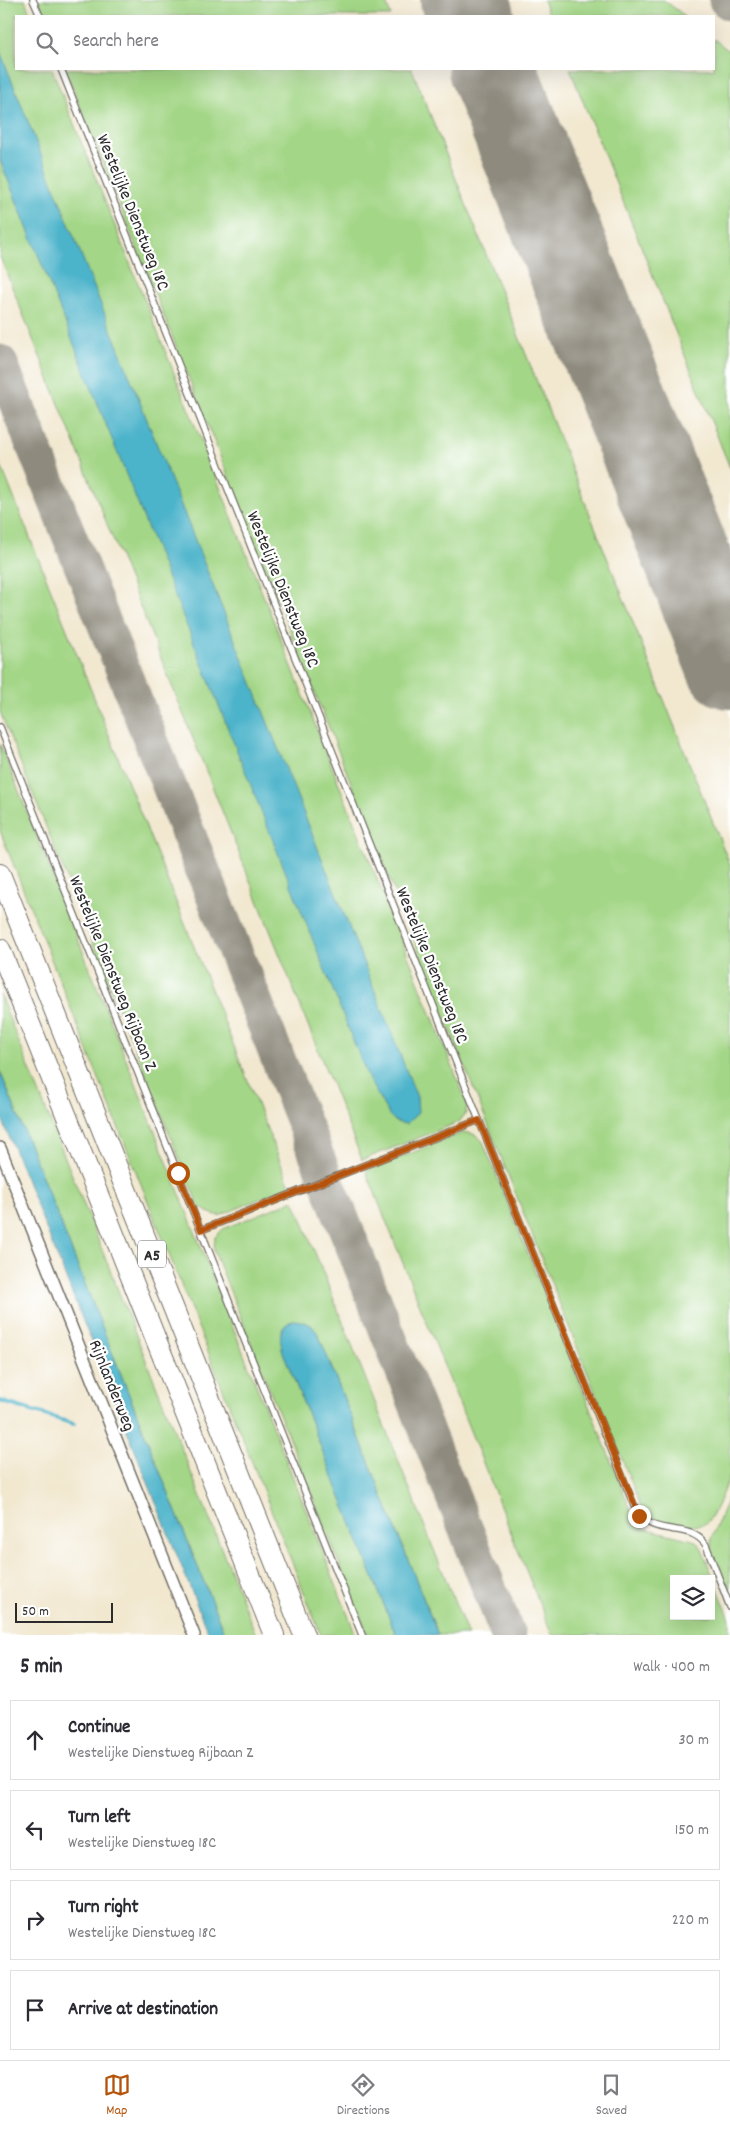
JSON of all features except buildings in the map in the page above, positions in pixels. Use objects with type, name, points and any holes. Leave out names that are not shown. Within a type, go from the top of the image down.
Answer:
[{"type":"highway","name":"A5","points":[[0,874],[304,1635]]},
{"type":"highway","name":"A5","points":[[0,949],[274,1635]]},
{"type":"street","name":"Rijnlanderweg","points":[[0,1148],[194,1635]]},
{"type":"lane","points":[[33,0],[40,15]]},
{"type":"lane","name":"Westelijke Dienstweg 18C","points":[[60,70],[635,1508],[646,1522],[655,1526],[696,1534],[701,1538],[706,1545],[730,1607]]},
{"type":"lane","name":"Westelijke Dienstweg Rijbaan Z","points":[[0,727],[362,1635]]},
{"type":"lane","points":[[201,1230],[479,1120]]},
{"type":"green space","points":[[0,0],[25,0],[31,15],[15,15],[15,70],[52,70],[467,1103],[466,1113],[459,1122],[362,1160],[0,257]]},
{"type":"green space","points":[[38,0],[385,0],[391,15],[44,15]]},
{"type":"green space","points":[[543,0],[664,0],[684,15],[549,15]]},
{"type":"green space","points":[[715,40],[730,52],[730,468],[570,70],[715,70]]},
{"type":"green space","points":[[65,70],[412,70],[730,865],[730,1474],[716,1508],[706,1523],[701,1525],[678,1524],[649,1517],[640,1504]]},
{"type":"green space","points":[[0,463],[290,1186],[219,1216],[207,1212],[198,1205],[0,712]]},
{"type":"green space","points":[[0,744],[356,1635],[321,1635],[0,831]]},
{"type":"green space","points":[[0,995],[256,1635],[225,1635],[0,1071]]},
{"type":"green space","points":[[462,1133],[474,1134],[483,1142],[632,1513],[643,1528],[696,1541],[701,1547],[712,1575],[670,1575],[670,1620],[715,1620],[715,1582],[730,1619],[730,1635],[552,1635],[366,1171]]},
{"type":"green space","points":[[294,1200],[468,1635],[438,1635],[319,1336],[308,1323],[283,1352],[396,1635],[368,1635],[214,1251],[215,1237],[223,1229]]},
{"type":"green space","points":[[730,1493],[730,1600],[712,1554],[711,1539]]},
{"type":"water","points":[[0,51],[417,1097],[418,1113],[406,1124],[396,1122],[389,1115],[369,1080],[0,160]]},
{"type":"water","points":[[0,1071],[225,1635],[209,1635],[0,1114]]},
{"type":"water","points":[[294,1320],[309,1324],[319,1336],[438,1635],[396,1635],[283,1352],[281,1342],[282,1329]]},
{"type":"waterway","points":[[0,1401],[74,1424]]},
{"type":"taxiway","points":[[726,0],[730,3]]},
{"type":"taxiway","points":[[0,362],[508,1635]]},
{"type":"taxiway","points":[[694,574],[730,638]]},
{"type":"runway","points":[[464,0],[471,15]]},
{"type":"runway","points":[[492,70],[730,665]]},
{"type":"route","points":[[178,1173],[201,1230],[479,1120],[639,1516]]}]
